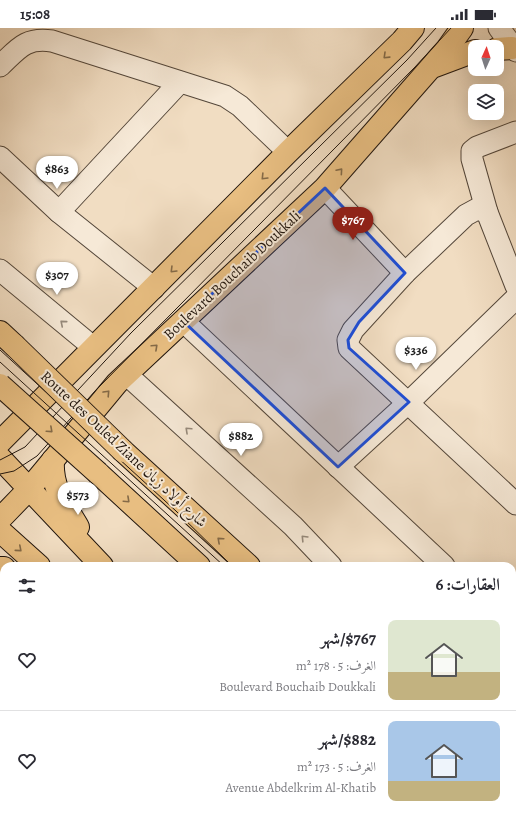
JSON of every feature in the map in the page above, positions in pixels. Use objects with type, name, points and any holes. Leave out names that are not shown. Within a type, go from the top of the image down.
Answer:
[{"type":"main road","name":"Boulevard Bouchaib Doukkali","points":[[0,519],[30,488],[102,399],[126,374],[325,188],[430,68],[462,28]]},
{"type":"main road","points":[[0,442],[406,32]]},
{"type":"main road","points":[[430,68],[468,53]]},
{"type":"main road","name":"Route des Ouled Ziane شارع أولاد زيان","points":[[7,339],[123,451],[245,562]]},
{"type":"main road","points":[[0,385],[195,562]]},
{"type":"main road","points":[[0,458],[98,562]]},
{"type":"main road","points":[[53,460],[53,477],[58,492],[100,562]]},
{"type":"main road","points":[[0,531],[35,562]]},
{"type":"street","points":[[499,28],[508,49]]},
{"type":"street","points":[[0,66],[26,43],[39,39],[52,41],[225,96],[240,106],[288,152]]},
{"type":"street","points":[[59,212],[180,82]]},
{"type":"street","points":[[515,136],[477,147],[472,151],[472,159],[487,212],[516,286]]},
{"type":"street","points":[[0,157],[59,212],[154,288]]},
{"type":"street","points":[[325,188],[405,272]]},
{"type":"street","points":[[487,212],[478,210],[466,215],[405,272],[359,322],[348,340],[349,348],[516,504]]},
{"type":"street","points":[[0,270],[94,347]]},
{"type":"street","points":[[338,467],[516,298]]},
{"type":"street","points":[[183,321],[440,562]]},
{"type":"street","points":[[126,374],[293,526],[327,562]]},
{"type":"highlighted area","points":[[325,188],[405,273],[359,322],[348,340],[349,348],[409,402],[338,467],[183,321]]},
{"type":"tram line","points":[[0,460],[25,447],[131,333],[407,60],[436,28]]},
{"type":"tram line","points":[[0,474],[14,471],[37,456],[96,390],[415,67],[451,28]]},
{"type":"tram line","points":[[0,350],[176,511],[228,562]]},
{"type":"tram line","points":[[0,362],[220,562]]}]
